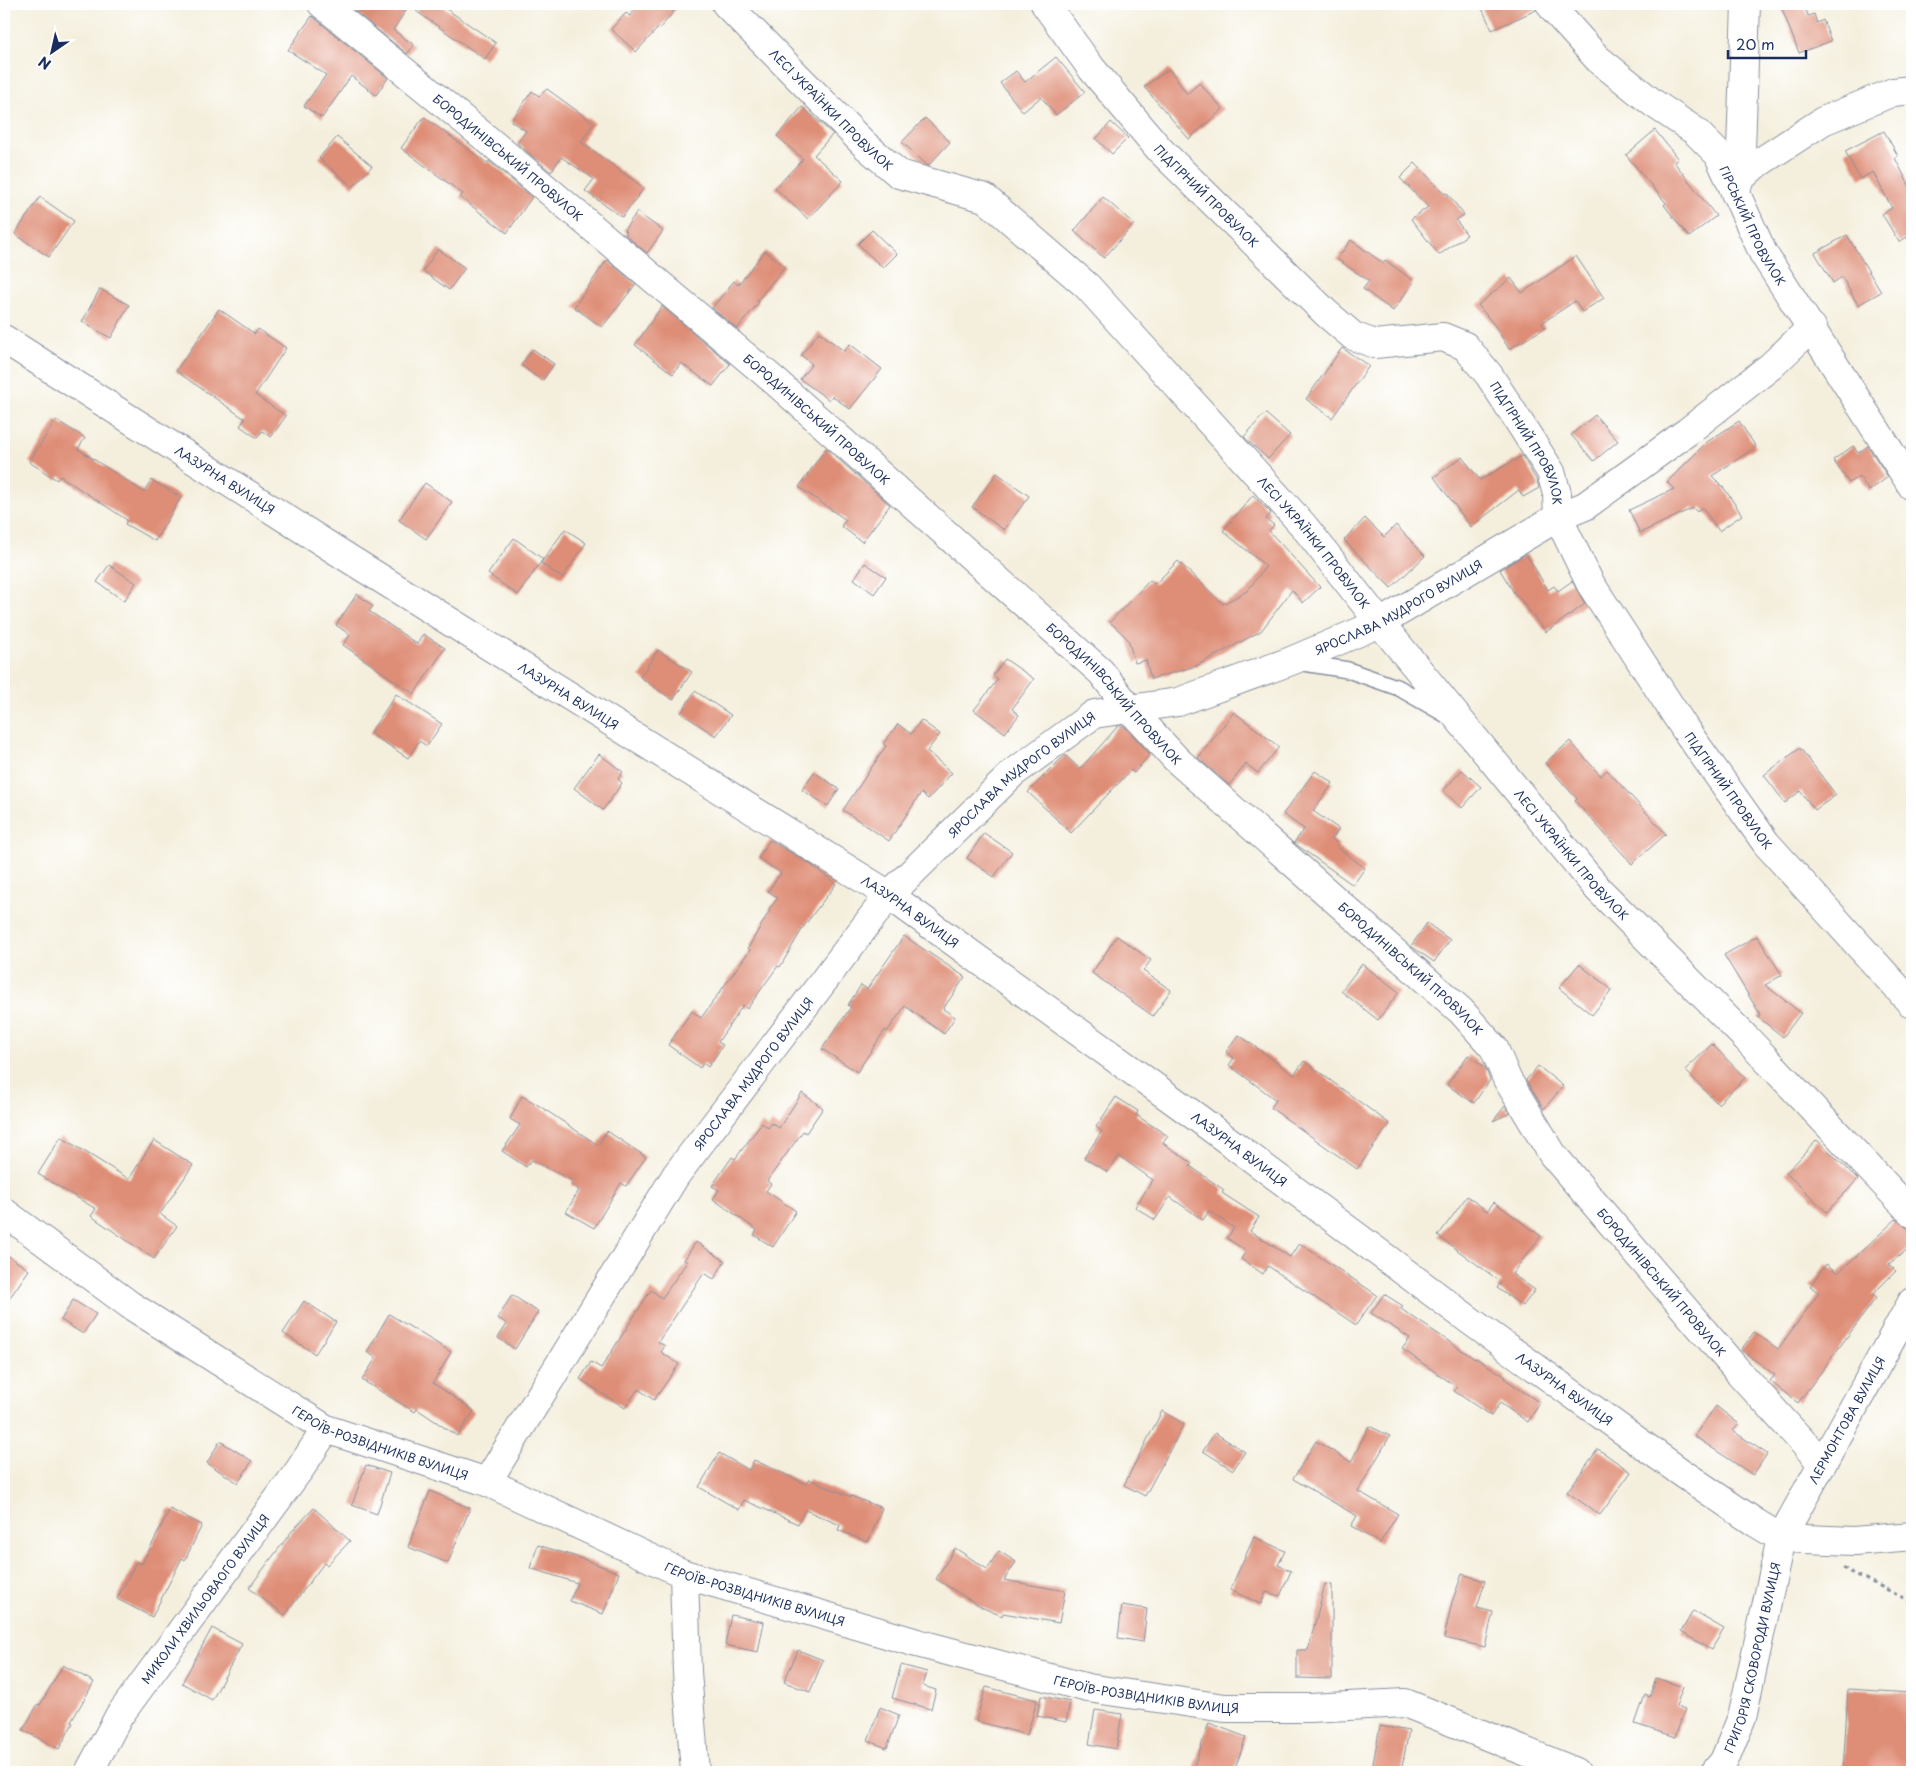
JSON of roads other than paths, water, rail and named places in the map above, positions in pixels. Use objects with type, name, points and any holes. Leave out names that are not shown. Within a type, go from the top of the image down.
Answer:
[{"type":"street","name":"БОРОДИНІВСЬКИЙ ПРОВУЛОК","points":[[322,4],[510,158],[777,383],[1101,672],[1129,708],[1177,760],[1461,1011],[1494,1048],[1507,1079],[1553,1155],[1736,1369],[1821,1462]]},
{"type":"street","name":"ЛЕСІ УКРАЇНКИ ПРОВУЛОК","points":[[726,4],[865,145],[899,174],[985,198],[1087,286],[1302,525],[1598,889],[1746,1038],[1912,1213]]},
{"type":"street","name":"ПІДГІРНИЙ ПРОВУЛОК","points":[[1045,4],[1092,69],[1160,150],[1326,313],[1353,336],[1375,344],[1443,337],[1465,346],[1489,375],[1551,472],[1557,494],[1558,517],[1590,583],[1685,729],[1766,843],[1912,1004]]},
{"type":"street","name":"ГІРСЬКИЙ ПРОВУЛОК","points":[[1550,4],[1598,59],[1653,103],[1695,131],[1718,154],[1738,186],[1763,253],[1912,486]]},
{"type":"street","points":[[1738,186],[1746,4]]},
{"type":"street","points":[[1738,186],[1754,166],[1823,121],[1893,92],[1912,90]]},
{"type":"street","name":"ЯРОСЛАВА МУДРОГО ВУЛИЦЯ","points":[[487,1482],[676,1174],[889,895],[1012,774],[1094,714],[1178,702],[1291,661],[1380,623],[1558,517],[1585,506],[1687,432],[1770,366],[1812,328]]},
{"type":"street","name":"ЛАЗУРНА ВУЛИЦЯ","points":[[4,339],[351,560],[889,895],[1199,1119],[1472,1322],[1682,1473],[1781,1538]]},
{"type":"street","name":"ГЕРОЇВ-РОЗВІДНИКІВ ВУЛИЦЯ","points":[[4,1212],[130,1305],[326,1429],[487,1482],[684,1574],[917,1642],[1088,1688],[1225,1708],[1310,1708],[1405,1703],[1576,1772]]},
{"type":"street","name":"ЛЕРМОНТОВА ВУЛИЦЯ","points":[[1781,1538],[1821,1462],[1912,1302]]},
{"type":"street","name":"МИКОЛИ ХВИЛЬОВАОГО ВУЛИЦЯ","points":[[89,1772],[119,1716],[300,1469],[326,1429]]},
{"type":"street","points":[[1781,1538],[1854,1541],[1912,1536]]},
{"type":"street","name":"ГРИГОРІЯ СКОВОРОДИ ВУЛИЦЯ","points":[[1715,1772],[1724,1761],[1742,1717],[1781,1538]]},
{"type":"street","points":[[684,1574],[687,1672],[695,1772]]},
{"type":"lane","points":[[1291,661],[1348,670],[1399,688],[1462,724]]}]
